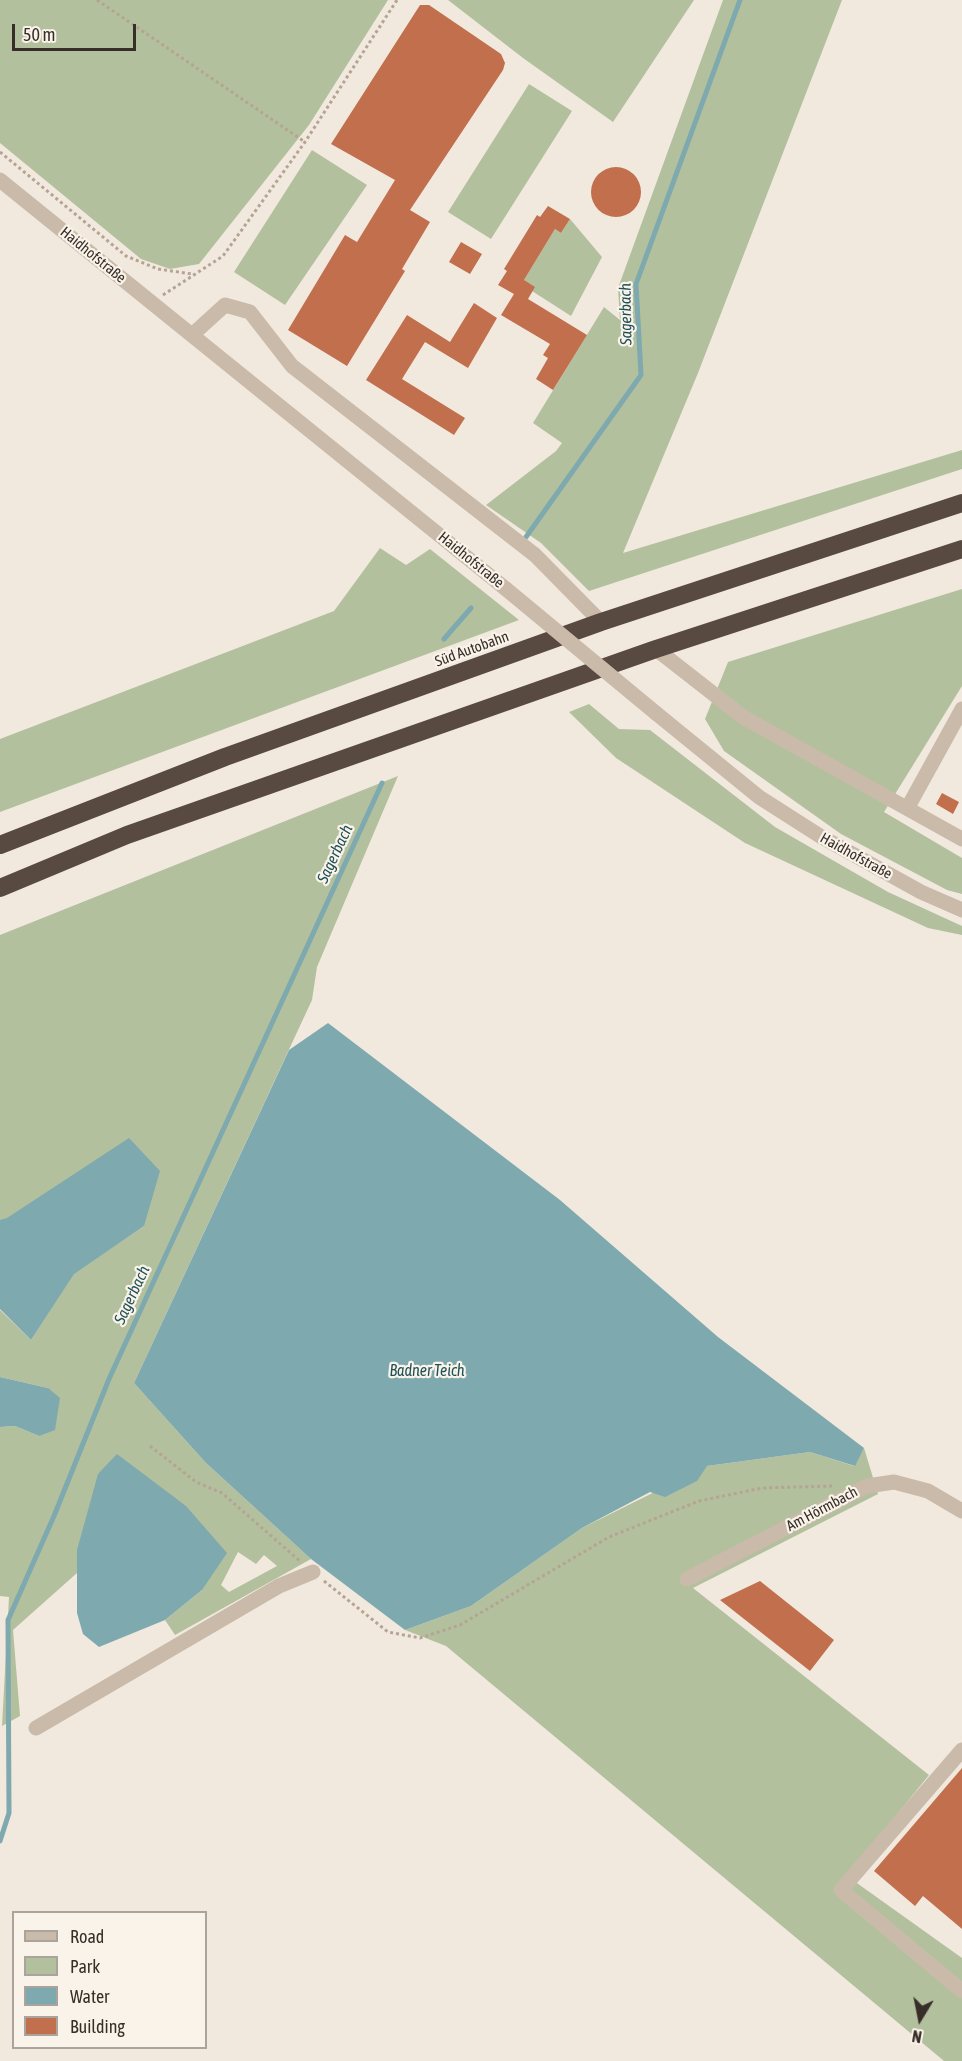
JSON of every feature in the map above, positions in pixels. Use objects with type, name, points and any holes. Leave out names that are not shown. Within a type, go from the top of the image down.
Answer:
[{"type":"highway","name":"Süd Autobahn","points":[[0,845],[225,758],[601,622],[962,503]]},
{"type":"highway","points":[[0,888],[127,835],[656,649],[962,549]]},
{"type":"street","name":"Haidhofstraße","points":[[0,180],[507,589],[759,797],[820,836],[921,892],[962,910]]},
{"type":"street","points":[[192,335],[225,305],[250,312],[292,366],[535,555],[601,622]]},
{"type":"street","points":[[656,649],[743,717],[962,839]]},
{"type":"street","points":[[908,807],[962,709]]},
{"type":"street","name":"Am Hörmbach","points":[[687,1580],[867,1486],[894,1482],[928,1491],[962,1511]]},
{"type":"street","points":[[36,1728],[279,1586],[313,1572]]},
{"type":"street","points":[[962,1750],[842,1890],[962,1991]]},
{"type":"path","points":[[97,0],[305,142]]},
{"type":"path","points":[[154,305],[168,291],[223,256],[305,142],[397,0]]},
{"type":"path","points":[[0,152],[126,256],[158,269],[194,274]]},
{"type":"path","points":[[150,1446],[196,1482],[222,1493],[313,1572],[388,1632],[420,1638],[460,1625],[609,1537],[699,1501],[762,1488],[867,1486]]},
{"type":"green space","points":[[0,0],[388,0],[309,125],[199,264],[170,269],[141,259],[0,143]]},
{"type":"green space","points":[[448,0],[694,0],[613,122],[523,58]]},
{"type":"green space","points":[[723,0],[842,0],[698,373],[623,553],[962,450],[962,469],[589,591],[541,543],[486,505],[556,451],[562,443],[533,423],[604,307],[620,320],[618,288]]},
{"type":"green space","points":[[529,84],[572,111],[491,239],[448,212]]},
{"type":"green space","points":[[312,150],[367,185],[285,305],[234,272]]},
{"type":"green space","points":[[570,219],[602,257],[571,316],[532,291],[524,280],[555,229],[561,233]]},
{"type":"green space","points":[[380,548],[406,565],[430,549],[519,620],[0,812],[0,739],[334,611]]},
{"type":"green space","points":[[962,589],[962,686],[884,812],[962,858],[962,894],[947,890],[841,834],[724,751],[705,719],[728,662]]},
{"type":"green space","points":[[589,704],[619,729],[650,730],[775,827],[888,892],[962,926],[962,935],[928,928],[745,843],[616,758],[569,712]]},
{"type":"green space","points":[[398,776],[317,967],[312,1000],[134,1383],[206,1463],[311,1559],[175,1635],[165,1620],[202,1590],[77,1550],[77,1573],[13,1630],[20,1716],[2,1726],[9,1597],[0,1596],[0,1427],[15,1426],[39,1436],[48,1388],[0,1377],[0,1310],[31,1340],[74,1273],[144,1226],[0,1220],[0,935]],"holes":[[[238,1552],[256,1564],[264,1555],[277,1566],[229,1592],[221,1585]]]},
{"type":"green space","points":[[864,1448],[878,1494],[693,1588],[929,1775],[847,1876],[962,1958],[962,2061],[944,2061],[446,1646],[405,1630],[471,1606],[582,1528],[707,1466],[810,1452],[854,1466]]},
{"type":"water","name":"Badner Teich","points":[[328,1023],[560,1200],[718,1337],[864,1448],[855,1466],[810,1452],[707,1466],[697,1481],[665,1497],[650,1492],[582,1528],[471,1606],[405,1630],[311,1559],[206,1463],[134,1383],[289,1050]]},
{"type":"water","points":[[129,1138],[160,1171],[144,1226],[74,1274],[31,1340],[0,1309],[0,1220],[7,1218]]},
{"type":"water","points":[[0,1377],[48,1388],[60,1398],[55,1430],[39,1436],[15,1426],[0,1427]]},
{"type":"water","points":[[117,1454],[186,1506],[227,1553],[202,1590],[165,1620],[99,1647],[83,1634],[77,1613],[77,1550],[98,1474]]},
{"type":"building","points":[[420,5],[429,5],[501,54],[505,63],[503,70],[410,210],[430,222],[402,269],[405,271],[347,366],[288,330],[345,235],[357,242],[395,180],[331,144]]},
{"type":"building","points":[[611,167],[621,167],[634,174],[641,187],[641,197],[634,210],[621,217],[611,217],[602,213],[595,206],[591,197],[591,187],[595,178],[602,171]]},
{"type":"building","points":[[548,206],[570,219],[561,233],[555,229],[524,280],[535,287],[528,299],[587,335],[553,390],[536,379],[548,358],[543,355],[550,344],[501,315],[514,294],[498,285],[507,271],[504,269],[537,215],[540,217]]},
{"type":"building","points":[[461,242],[482,254],[470,274],[449,262]]},
{"type":"building","points":[[474,303],[497,318],[468,368],[425,342],[402,379],[465,418],[454,435],[366,380],[407,315],[450,342]]},
{"type":"building","points":[[942,793],[959,802],[953,814],[936,804]]},
{"type":"building","points":[[760,1581],[834,1640],[810,1671],[720,1600]]},
{"type":"building","points":[[962,1768],[962,1929],[923,1896],[915,1906],[874,1871]]},
{"type":"waterway","name":"Sagerbach","points":[[526,537],[641,375],[636,284],[740,0]]},
{"type":"waterway","name":"Sagerbach","points":[[444,639],[471,608]]},
{"type":"waterway","name":"Sagerbach","points":[[0,1841],[9,1813],[8,1620],[54,1516],[109,1379],[382,783]]}]
